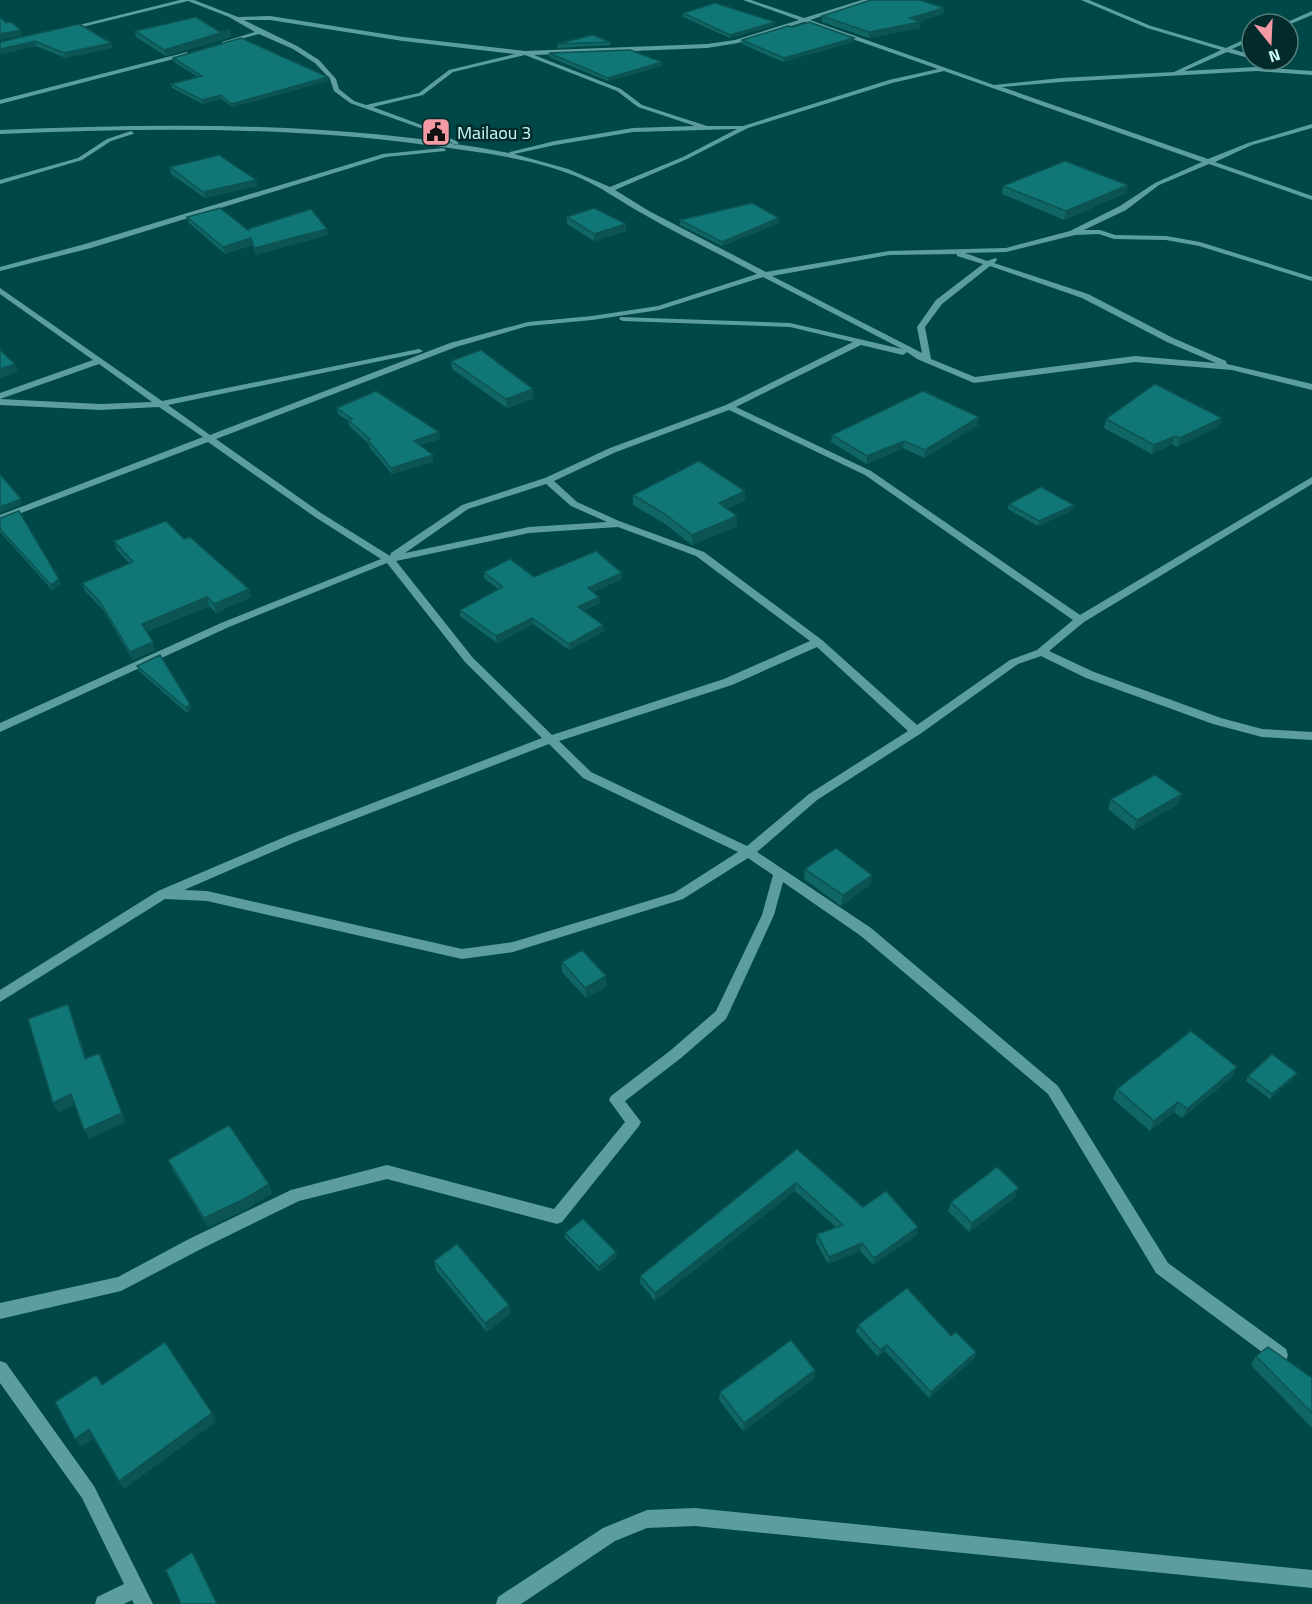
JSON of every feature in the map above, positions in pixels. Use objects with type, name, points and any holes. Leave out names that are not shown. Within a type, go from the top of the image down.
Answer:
[{"type":"street","points":[[55,31],[188,0],[238,19],[260,32],[295,46],[329,72],[335,81],[336,90],[352,102],[425,128],[468,149]]},
{"type":"street","points":[[746,0],[1312,198]]},
{"type":"street","points":[[238,19],[270,18],[403,39],[525,53],[707,46],[736,42],[868,0]]},
{"type":"street","points":[[1084,0],[1149,27],[1240,54]]},
{"type":"street","points":[[215,46],[260,32]]},
{"type":"street","points":[[1171,75],[1240,44]]},
{"type":"street","points":[[0,102],[193,52]]},
{"type":"street","points":[[365,107],[421,94],[451,71],[525,53],[618,90],[640,106],[706,128]]},
{"type":"street","points":[[992,86],[1256,69],[1310,74]]},
{"type":"street","points":[[609,190],[686,158],[746,127],[891,81],[943,70]]},
{"type":"street","points":[[1073,233],[1123,208],[1157,184],[1250,144],[1312,126]]},
{"type":"street","points":[[510,154],[555,143],[633,130],[746,127]]},
{"type":"street","points":[[0,182],[80,159],[109,140],[143,129]]},
{"type":"street","points":[[0,132],[284,129],[381,136],[510,154],[568,170],[609,190],[646,213],[762,275],[927,359],[974,380],[1135,359],[1232,367],[1312,387]]},
{"type":"street","points":[[0,269],[88,246],[385,154],[468,149]]},
{"type":"street","points":[[0,402],[100,407],[160,404],[453,345],[528,324],[592,318],[659,308],[762,275],[889,253],[1006,250],[1073,233],[1100,232],[1114,237],[1166,238],[1200,244],[1312,279]]},
{"type":"street","points":[[927,359],[921,327],[939,302],[1006,250]]},
{"type":"street","points":[[954,252],[1085,296],[1170,340],[1232,367]]},
{"type":"street","points":[[0,290],[318,515],[389,559],[469,660],[587,775],[748,852],[867,932],[1053,1090],[1162,1268],[1293,1365]]},
{"type":"street","points":[[592,318],[790,325],[862,341],[927,359]]},
{"type":"street","points":[[389,559],[465,507],[548,480],[613,450],[729,407],[862,341]]},
{"type":"street","points":[[0,518],[210,440],[453,345]]},
{"type":"street","points":[[0,396],[98,361]]},
{"type":"street","points":[[729,407],[868,473],[1080,620]]},
{"type":"street","points":[[548,480],[574,504],[619,524],[700,554],[818,642],[916,731]]},
{"type":"street","points":[[163,894],[207,896],[462,954],[513,947],[678,896],[748,852],[813,797],[916,731],[1014,662],[1041,652],[1080,620],[1312,480]]},
{"type":"street","points":[[0,728],[225,625],[389,559],[529,530],[619,524]]},
{"type":"street","points":[[0,997],[163,894],[291,839],[551,739],[728,682],[818,642]]},
{"type":"street","points":[[1041,652],[1089,675],[1217,721],[1262,734],[1312,736]]},
{"type":"street","points":[[0,1311],[121,1284],[296,1194],[387,1172],[557,1217],[634,1122],[616,1100],[676,1054],[721,1015],[768,915],[779,875]]},
{"type":"street","points":[[0,1369],[88,1492],[140,1596],[104,1604]]},
{"type":"street","points":[[505,1604],[609,1534],[647,1519],[695,1516],[1312,1579]]},
{"type":"building","points":[[871,0],[920,0],[944,8],[910,18],[921,22],[869,32],[822,16]]},
{"type":"building","points":[[715,3],[775,22],[730,35],[683,13]]},
{"type":"building","points":[[0,17],[6,23],[11,22],[21,30],[0,34]]},
{"type":"building","points":[[196,17],[220,32],[230,30],[164,50],[135,31]]},
{"type":"building","points":[[809,22],[854,38],[784,58],[742,40],[788,26],[793,27]]},
{"type":"building","points":[[79,24],[111,43],[64,53],[35,41],[0,49],[0,42]]},
{"type":"building","points":[[593,35],[610,42],[557,44]]},
{"type":"building","points":[[241,38],[328,77],[231,104],[221,95],[202,100],[171,84],[202,76],[173,58]]},
{"type":"building","points":[[630,50],[662,62],[608,78],[549,53]]},
{"type":"building","points":[[219,155],[256,180],[203,192],[170,167]]},
{"type":"building","points":[[1065,161],[1128,185],[1066,211],[1003,186]]},
{"type":"building","points":[[752,203],[779,218],[722,242],[680,220]]},
{"type":"building","points":[[220,208],[249,231],[248,229],[311,209],[327,229],[254,248],[251,238],[223,247],[187,217]]},
{"type":"building","points":[[594,208],[626,224],[594,234],[567,217]]},
{"type":"building","points":[[0,350],[15,364],[0,369]]},
{"type":"building","points":[[481,350],[533,389],[506,399],[451,361]]},
{"type":"building","points":[[1155,384],[1222,418],[1180,438],[1175,436],[1154,445],[1106,419]]},
{"type":"building","points":[[376,391],[439,432],[414,441],[433,455],[391,468],[368,440],[370,439],[348,420],[352,419],[337,408]]},
{"type":"building","points":[[923,391],[979,417],[925,450],[904,441],[867,456],[832,435]]},
{"type":"building","points":[[699,461],[745,491],[719,503],[737,516],[692,535],[665,514],[633,495]]},
{"type":"building","points":[[0,474],[21,499],[0,507]]},
{"type":"building","points":[[1041,487],[1074,505],[1039,521],[1009,504]]},
{"type":"building","points":[[19,511],[59,579],[51,585],[0,529],[0,518]]},
{"type":"building","points":[[166,521],[184,539],[190,537],[249,589],[214,604],[207,597],[142,624],[153,642],[130,652],[100,602],[82,583],[133,562],[114,541]]},
{"type":"building","points":[[596,551],[622,573],[588,588],[599,597],[578,607],[603,625],[569,644],[532,618],[496,636],[460,610],[503,587],[484,572],[510,559],[534,577]]},
{"type":"building","points":[[160,655],[190,704],[186,708],[137,666]]},
{"type":"building","points":[[1155,775],[1182,794],[1137,820],[1111,799]]},
{"type":"building","points":[[836,848],[872,875],[843,895],[805,869]]},
{"type":"building","points":[[582,950],[606,976],[585,988],[562,962]]},
{"type":"building","points":[[68,1004],[85,1059],[99,1053],[122,1113],[84,1130],[71,1094],[53,1103],[28,1019]]},
{"type":"building","points":[[1191,1031],[1237,1067],[1187,1109],[1178,1102],[1154,1121],[1117,1089]]},
{"type":"building","points":[[1272,1054],[1297,1073],[1272,1094],[1248,1076]]},
{"type":"building","points":[[229,1125],[269,1184],[204,1218],[168,1160]]},
{"type":"building","points":[[797,1149],[863,1207],[886,1191],[918,1227],[874,1258],[862,1243],[829,1257],[817,1234],[843,1225],[796,1183],[655,1293],[640,1276]]},
{"type":"building","points":[[997,1167],[1019,1188],[972,1223],[951,1202]]},
{"type":"building","points":[[583,1219],[616,1252],[599,1267],[565,1233]]},
{"type":"building","points":[[457,1244],[509,1305],[485,1323],[434,1261]]},
{"type":"building","points":[[907,1288],[951,1336],[956,1332],[976,1352],[931,1392],[887,1345],[880,1350],[858,1325]]},
{"type":"building","points":[[791,1340],[815,1370],[744,1423],[720,1392]]},
{"type":"building","points":[[165,1342],[212,1413],[119,1481],[89,1429],[75,1439],[55,1402],[96,1375],[102,1385]]},
{"type":"building","points":[[1268,1347],[1312,1378],[1312,1413],[1256,1356]]},
{"type":"building","points":[[192,1552],[217,1604],[181,1604],[166,1570]]},
{"type":"place","name":"Mailaou 3","points":[[436,132]]}]
